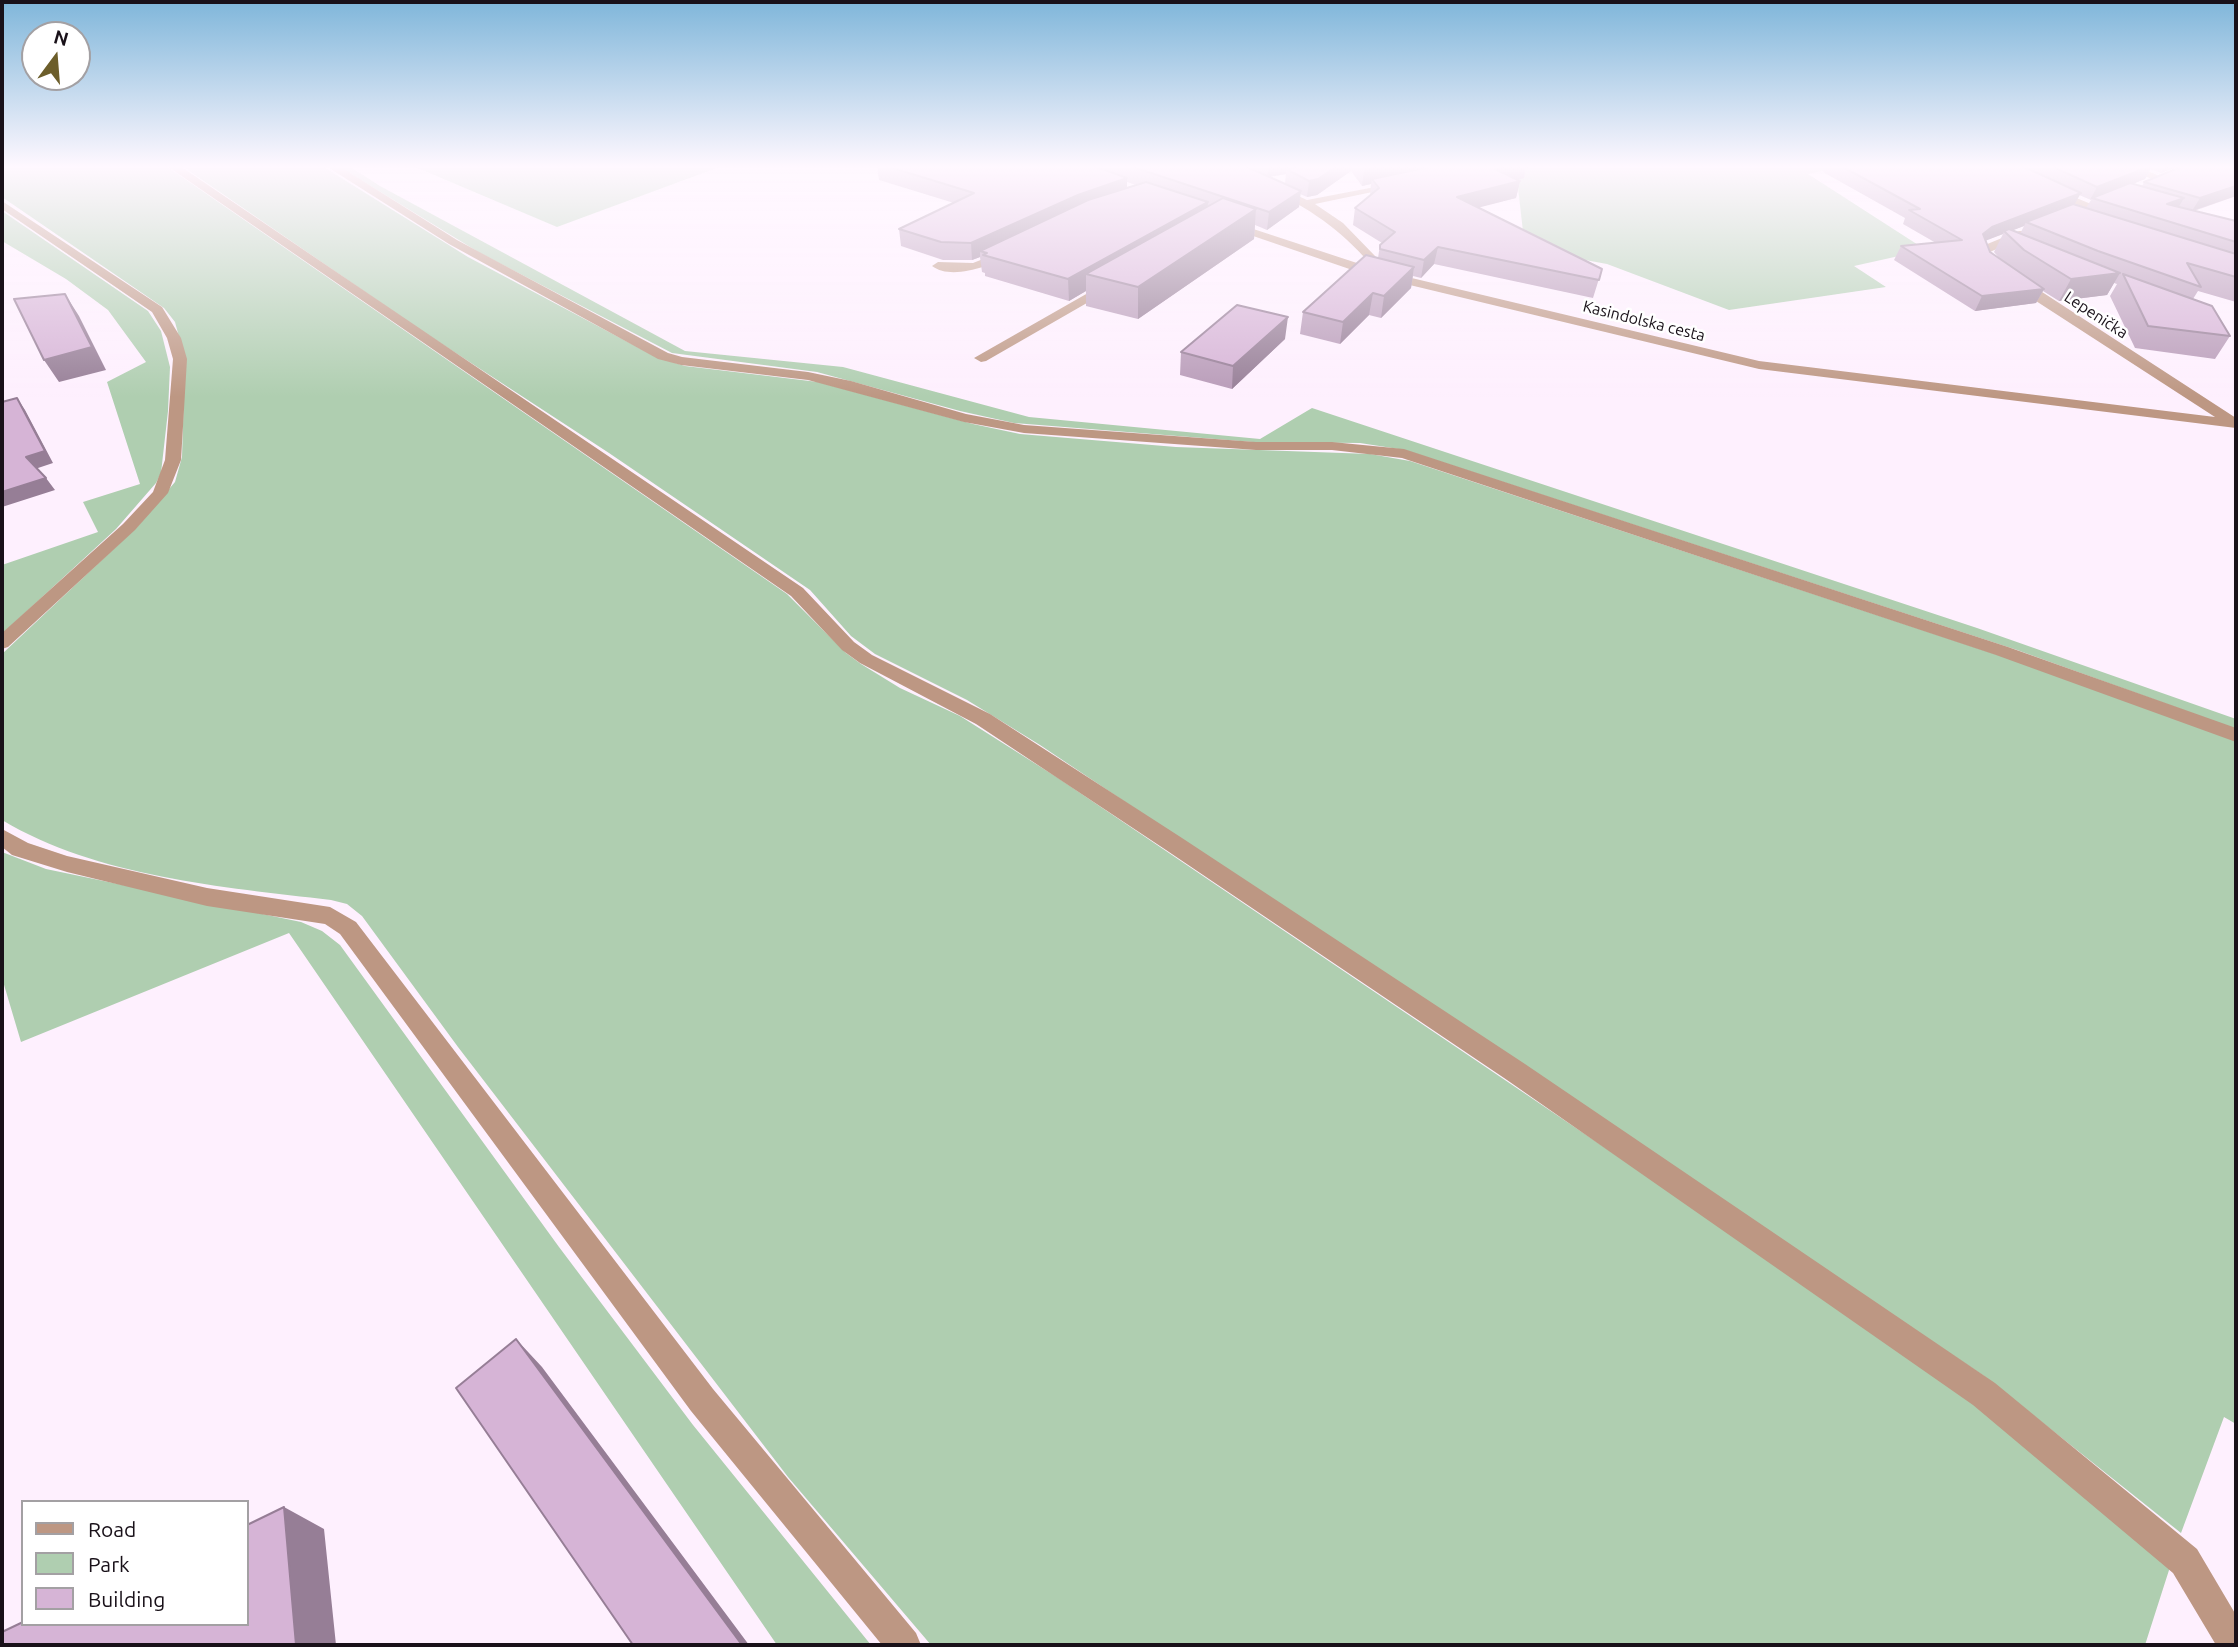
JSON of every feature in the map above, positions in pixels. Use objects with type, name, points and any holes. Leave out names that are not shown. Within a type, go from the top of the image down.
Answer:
[{"type":"street","points":[[2,643],[129,527],[160,493],[173,460],[180,359],[174,338],[157,310],[59,243]]},
{"type":"street","points":[[285,243],[797,592],[848,646],[866,659],[983,719],[1174,844],[1528,1080],[1984,1394],[2185,1560],[2235,1645]]},
{"type":"street","points":[[455,243],[663,356],[846,384],[964,418],[1024,429],[1242,445],[1332,446],[1404,454],[1989,646],[2236,735]]},
{"type":"street","name":"Kasindolska cesta","points":[[1276,243],[1368,271],[1759,365],[2236,424]]},
{"type":"street","points":[[1358,243],[1370,257],[1368,271]]},
{"type":"street","points":[[1998,243],[2020,253]]},
{"type":"street","name":"Lepenička","points":[[1998,243],[1984,250],[1985,256],[1992,264],[2236,424]]},
{"type":"street","points":[[937,266],[975,267],[1015,250]]},
{"type":"street","points":[[981,358],[1124,276]]},
{"type":"street","points":[[2,837],[20,849],[79,867],[207,897],[330,915],[348,928],[702,1400],[904,1645]]},
{"type":"green space","points":[[5,243],[49,243],[148,311],[161,331],[170,367],[161,473],[156,483],[116,529],[2,634],[2,565],[98,532],[83,502],[140,484],[107,382],[146,362],[108,310],[66,279]]},
{"type":"green space","points":[[69,243],[278,243],[787,594],[846,653],[861,664],[900,688],[960,716],[1058,778],[1681,1199],[1975,1403],[2170,1567],[2145,1645],[931,1645],[788,1477],[458,1047],[362,916],[347,904],[331,900],[204,884],[119,867],[78,855],[2,820],[2,654],[137,527],[175,482],[182,457],[185,359],[175,322],[164,308]]},
{"type":"green space","points":[[294,243],[445,243],[656,357],[685,366],[818,382],[1020,434],[1176,447],[1370,454],[1410,461],[2004,657],[2236,740],[2236,1424],[2224,1417],[2181,1533],[1984,1376],[1040,745],[967,700],[875,654],[851,636],[810,590],[609,453],[419,329]]},
{"type":"green space","points":[[463,243],[485,243],[685,351],[843,367],[1029,417],[1260,439],[1312,408],[1977,628],[2236,719],[2236,729],[2017,650],[1405,450],[1360,443],[1253,442],[1014,423],[817,372],[672,353]]},
{"type":"green space","points":[[1524,243],[1915,243],[1926,250],[1854,266],[1886,287],[1729,310],[1607,264],[1525,249]]},
{"type":"green space","points":[[2,852],[46,869],[301,922],[322,931],[340,945],[559,1247],[693,1425],[871,1645],[777,1645],[289,933],[21,1042],[2,978]]},
{"type":"building","points":[[997,243],[1134,243],[1068,279],[983,255],[987,253],[980,251]]},
{"type":"building","points":[[1142,243],[1205,243],[1138,287],[1086,274]]},
{"type":"building","points":[[1382,243],[1549,243],[1602,269],[1599,280],[1438,247],[1424,260],[1380,249]]},
{"type":"building","points":[[1986,243],[1990,252],[2044,289],[1982,296],[1901,246]]},
{"type":"building","points":[[2016,243],[2044,243],[2120,273],[2071,279]]},
{"type":"building","points":[[2078,243],[2200,243],[2236,254],[2236,277],[2187,263],[2201,287]]},
{"type":"building","points":[[1366,255],[1414,267],[1384,296],[1373,293],[1343,322],[1303,312]]},
{"type":"building","points":[[2123,274],[2212,306],[2230,336],[2148,326]]},
{"type":"building","points":[[65,294],[92,347],[44,360],[14,299]]},
{"type":"building","points":[[1237,305],[1288,317],[1233,366],[1181,352]]},
{"type":"building","points":[[17,398],[45,451],[26,457],[46,478],[2,492],[2,402]]},
{"type":"building","points":[[516,1339],[742,1645],[633,1645],[456,1388]]},
{"type":"building","points":[[284,1507],[296,1645],[2,1645],[2,1632],[21,1623],[21,1626],[248,1626],[248,1525]]}]
